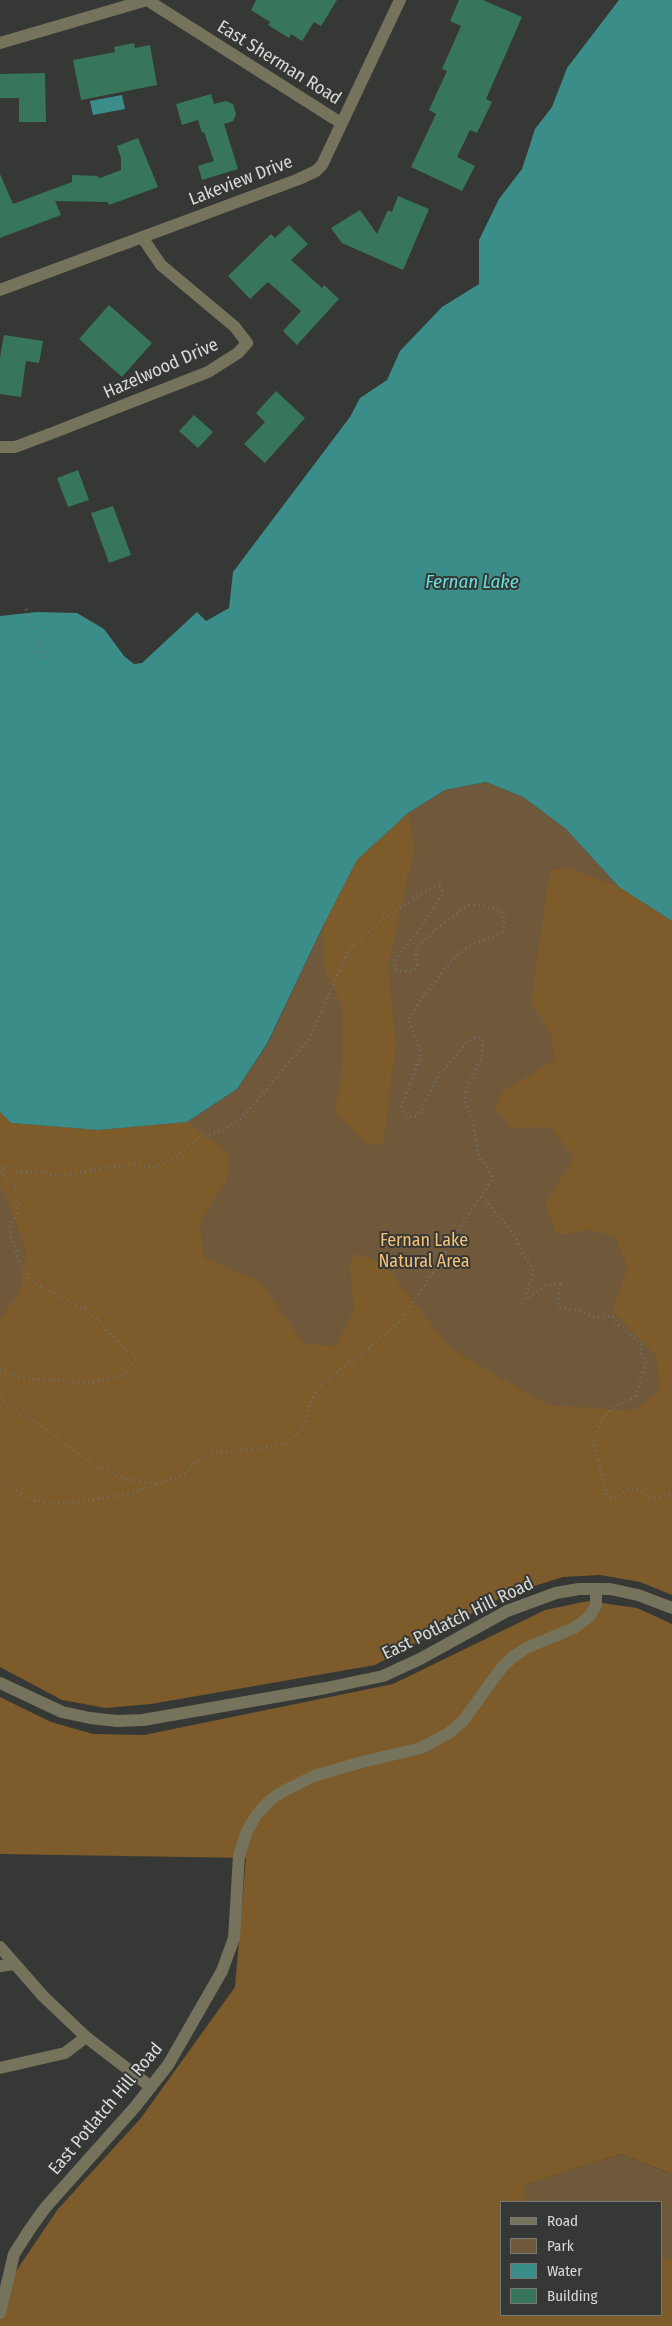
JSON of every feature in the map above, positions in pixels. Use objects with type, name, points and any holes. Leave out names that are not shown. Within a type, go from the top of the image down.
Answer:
[{"type":"street","name":"East Sherman Road","points":[[147,0],[341,123]]},
{"type":"street","points":[[0,43],[147,0]]},
{"type":"street","name":"Lakeview Drive","points":[[0,290],[316,171],[322,164],[400,0]]},
{"type":"street","name":"Hazelwood Drive","points":[[0,447],[15,447],[208,372],[238,353],[247,342],[235,327],[161,265],[142,237]]},
{"type":"street","points":[[596,1588],[638,1595],[672,1608]]},
{"type":"street","name":"East Potlatch Hill Road","points":[[0,1683],[62,1712],[117,1721],[143,1720],[326,1688],[383,1676],[526,1602],[569,1590],[596,1588],[596,1605],[589,1617],[574,1628],[528,1647],[514,1656],[502,1667],[463,1721],[449,1733],[421,1748],[314,1776],[294,1785],[268,1802],[252,1822],[242,1844],[237,1871],[236,1926],[230,1953],[184,2040],[151,2087],[45,2208],[14,2254],[4,2275],[0,2313]]},
{"type":"street","points":[[0,1947],[43,1996],[86,2036],[151,2087]]},
{"type":"street","points":[[0,1966],[15,1964]]},
{"type":"street","points":[[0,2068],[66,2053],[86,2036]]},
{"type":"path","points":[[26,609],[44,659]]},
{"type":"path","points":[[0,1370],[21,1378],[92,1383],[122,1376],[138,1359],[121,1345],[90,1312],[30,1281],[11,1236],[10,1228],[20,1205],[17,1201],[16,1186],[0,1171],[7,1166],[21,1172],[38,1172],[58,1176],[128,1164],[152,1168],[172,1160],[199,1138],[224,1130],[239,1121],[309,1039],[345,958],[357,942],[398,909],[428,890],[440,886],[442,895],[423,924],[398,953],[395,960],[395,970],[408,972],[414,970],[418,965],[414,952],[418,946],[440,926],[469,905],[480,905],[500,911],[505,919],[502,932],[468,948],[453,958],[409,1016],[409,1025],[420,1049],[419,1060],[401,1108],[405,1115],[416,1116],[440,1073],[469,1040],[477,1037],[483,1040],[482,1057],[467,1089],[465,1101],[473,1119],[478,1153],[493,1178],[452,1239],[440,1266],[428,1279],[402,1320],[372,1346],[320,1385],[310,1403],[304,1427],[287,1442],[265,1448],[216,1452],[195,1462],[186,1473],[158,1484],[131,1493],[89,1501],[51,1504],[32,1500],[0,1481]]},
{"type":"path","points":[[482,1196],[515,1236],[522,1252],[532,1267],[533,1273],[525,1296],[527,1300],[546,1285],[560,1284],[557,1301],[560,1308],[581,1311],[596,1318],[612,1316],[619,1325],[642,1344],[641,1353],[646,1364],[636,1397],[616,1404],[603,1418],[593,1440],[607,1495],[611,1498],[619,1496],[627,1489],[638,1489],[649,1497],[659,1498],[672,1493]]},
{"type":"path","points":[[0,1398],[8,1406],[43,1426],[93,1465],[123,1478],[158,1484]]},
{"type":"green space","name":"Fernan Lake Natural Area","points":[[486,782],[523,797],[566,829],[619,887],[672,921],[672,1501],[0,1498],[0,1112],[11,1123],[98,1130],[187,1122],[237,1089],[267,1045],[323,926],[357,860],[408,813],[445,790]]},
{"type":"green space","points":[[621,2154],[672,2174],[672,2259],[662,2259],[662,2201],[526,2201],[523,2185]]},
{"type":"shaded area","points":[[408,813],[414,849],[388,968],[396,1044],[383,1144],[367,1145],[335,1111],[343,1063],[343,1009],[324,967],[323,926],[357,860]]},
{"type":"shaded area","points":[[568,868],[619,887],[672,921],[672,1595],[640,1582],[600,1575],[563,1577],[506,1595],[375,1665],[151,1704],[106,1708],[62,1700],[0,1667],[0,1319],[20,1292],[26,1251],[6,1196],[0,1188],[0,1112],[11,1123],[98,1130],[187,1122],[229,1153],[227,1179],[200,1222],[203,1257],[260,1282],[304,1344],[336,1346],[354,1310],[350,1267],[355,1253],[384,1264],[451,1349],[548,1405],[632,1411],[659,1392],[657,1357],[612,1311],[628,1267],[615,1236],[591,1230],[557,1235],[545,1204],[574,1157],[550,1127],[512,1128],[495,1110],[503,1091],[555,1060],[551,1034],[531,1002],[550,870]]},
{"type":"shaded area","points":[[588,1601],[637,1608],[672,1624],[672,2174],[621,2154],[524,2185],[526,2201],[500,2201],[500,2316],[662,2316],[662,2259],[672,2259],[672,2326],[0,2326],[0,2295],[58,2209],[141,2118],[235,1987],[246,1858],[0,1854],[0,1697],[51,1722],[93,1734],[144,1735],[393,1684],[545,1610]]},
{"type":"water","name":"Fernan Lake","points":[[619,0],[672,0],[672,921],[619,887],[566,829],[523,797],[486,782],[445,790],[408,813],[357,860],[323,926],[267,1044],[237,1089],[187,1122],[98,1130],[11,1123],[0,1112],[0,616],[37,612],[77,613],[104,629],[124,656],[134,664],[142,663],[197,612],[206,621],[229,608],[233,572],[350,417],[360,398],[387,380],[400,351],[442,307],[479,284],[479,240],[499,199],[522,169],[535,129],[552,107],[567,68]]},
{"type":"water","points":[[122,95],[125,109],[93,115],[90,101]]},
{"type":"building","points":[[256,0],[337,0],[321,26],[314,22],[302,41],[291,34],[289,38],[268,25],[270,22],[251,10]]},
{"type":"building","points":[[459,0],[483,0],[522,17],[486,99],[492,102],[477,133],[470,130],[457,157],[475,166],[462,191],[411,167],[436,114],[429,110],[447,71],[442,69],[461,26],[450,21]]},
{"type":"building","points":[[134,43],[135,48],[150,45],[157,85],[81,100],[73,60],[115,52],[114,47]]},
{"type":"building","points":[[45,73],[46,122],[19,122],[19,98],[0,98],[0,74]]},
{"type":"building","points":[[211,94],[214,104],[226,101],[233,104],[236,114],[233,121],[224,124],[238,169],[202,180],[198,166],[214,161],[198,120],[182,125],[176,104]]},
{"type":"building","points":[[138,138],[158,187],[109,205],[108,202],[55,201],[61,215],[0,238],[0,174],[13,204],[72,182],[72,175],[97,176],[100,178],[121,170],[121,158],[117,146]]},
{"type":"building","points":[[398,196],[429,209],[403,270],[342,243],[331,228],[360,210],[377,234],[388,210],[392,212]]},
{"type":"building","points":[[289,225],[308,244],[291,260],[322,288],[324,285],[339,299],[297,345],[283,331],[301,311],[268,282],[250,299],[228,276],[271,234],[275,238]]},
{"type":"building","points":[[109,305],[152,343],[122,377],[79,339]]},
{"type":"building","points":[[4,335],[43,341],[39,363],[26,361],[21,397],[0,394],[0,357]]},
{"type":"building","points":[[276,391],[305,418],[265,463],[244,444],[265,422],[256,413]]},
{"type":"building","points":[[194,415],[213,432],[198,448],[179,431]]},
{"type":"building","points":[[78,470],[89,500],[68,507],[57,478]]},
{"type":"building","points":[[113,506],[131,555],[109,563],[91,513]]}]
